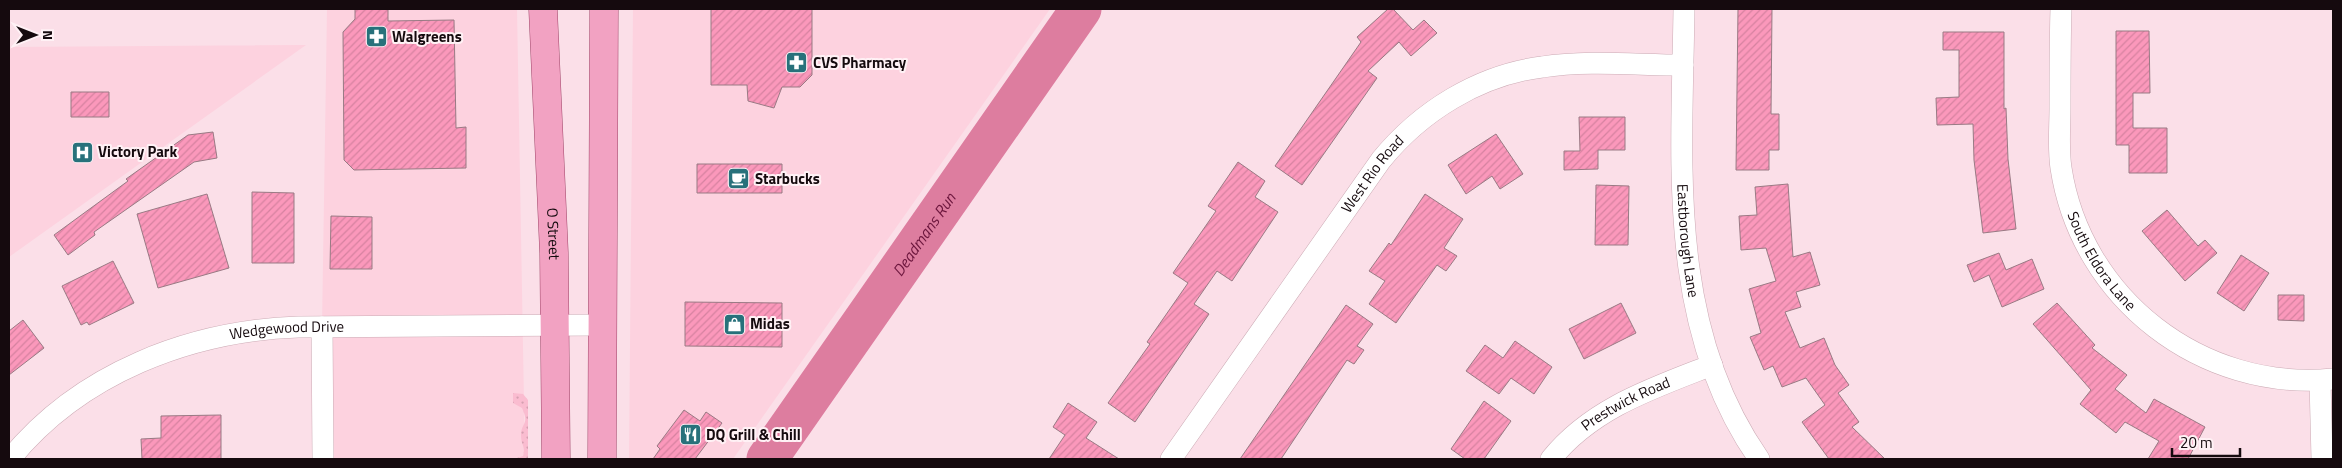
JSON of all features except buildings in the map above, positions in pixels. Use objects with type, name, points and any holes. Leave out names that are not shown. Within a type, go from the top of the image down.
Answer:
[{"type":"main road","name":"O Street","points":[[543,9],[555,325],[556,459]]},
{"type":"main road","points":[[602,459],[601,325],[604,9]]},
{"type":"street","name":"Eastborough Lane","points":[[1684,9],[1682,222],[1693,298],[1712,365],[1742,434],[1758,459]]},
{"type":"street","name":"South Eldora Lane","points":[[2061,9],[2061,168],[2075,222],[2100,269],[2136,311],[2163,333],[2194,353],[2227,368],[2245,372],[2296,380],[2327,380]]},
{"type":"street","name":"West Rio Road","points":[[1171,459],[1381,160],[1421,120],[1469,90],[1522,70],[1543,66],[1578,64],[1683,65]]},
{"type":"street","name":"Wedgewood Drive","points":[[10,459],[37,430],[80,395],[117,373],[162,353],[209,338],[250,330],[322,327],[601,325]]},
{"type":"street","points":[[322,327],[323,459]]},
{"type":"street","name":"Prestwick Road","points":[[1551,459],[1574,436],[1602,413],[1634,396],[1712,365]]},
{"type":"street","points":[[2322,459],[2327,380]]},
{"type":"shaded area","points":[[327,9],[517,9],[525,459],[323,459],[322,327]]},
{"type":"shaded area","points":[[633,9],[1050,9],[733,459],[629,459]]},
{"type":"shaded area","name":"Victory Park","points":[[306,45],[9,257],[9,47]]},
{"type":"shaded area","points":[[513,393],[523,394],[528,400],[528,459],[514,459],[523,456],[524,453],[521,436],[525,418],[522,408],[513,403]]},
{"type":"waterway","name":"Deadmans Run","points":[[767,459],[1081,9]]},
{"type":"place","name":"Walgreens","points":[[376,37]]},
{"type":"place","name":"CVS Pharmacy","points":[[797,63]]},
{"type":"place","name":"Victory Park","points":[[82,152]]},
{"type":"place","name":"Starbucks","points":[[739,179]]},
{"type":"place","name":"Midas","points":[[734,324]]},
{"type":"place","name":"DQ Grill & Chill","points":[[690,435]]}]
